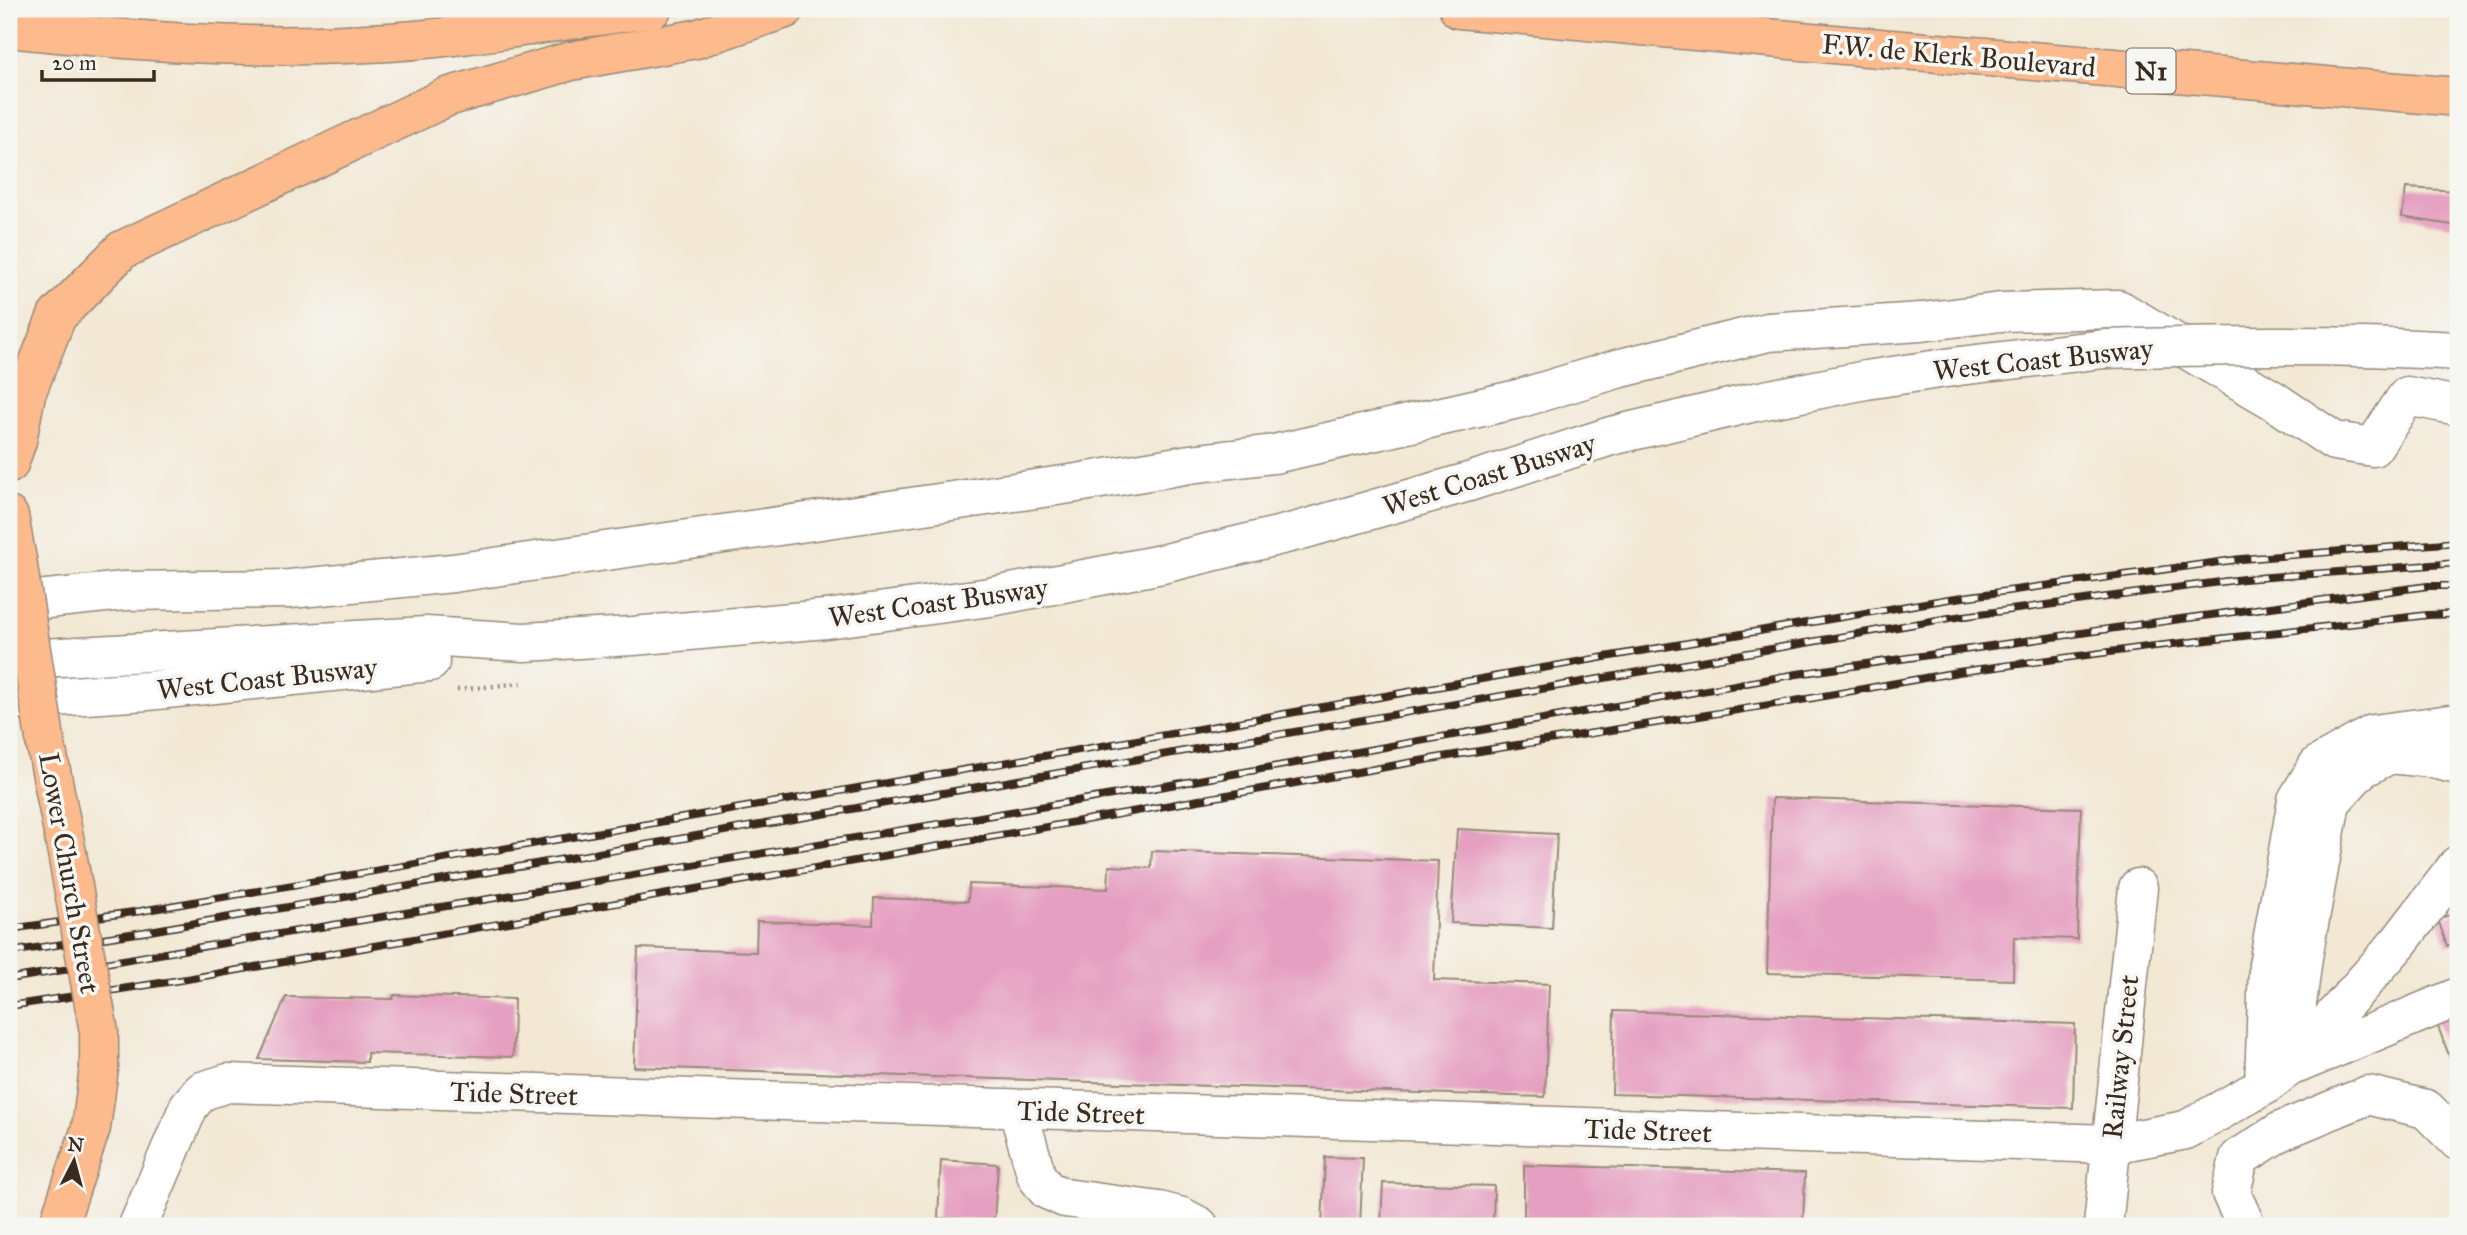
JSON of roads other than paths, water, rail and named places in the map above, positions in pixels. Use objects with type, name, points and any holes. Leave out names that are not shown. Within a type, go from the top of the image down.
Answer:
[{"type":"main road","points":[[9,28],[214,46],[289,46],[448,37],[652,9]]},
{"type":"main road","points":[[9,464],[17,442],[26,394],[57,316],[122,250],[447,97],[571,61],[696,39],[785,9]]},
{"type":"main road","name":"F.W. de Klerk Boulevard","points":[[1459,9],[2458,97]]},
{"type":"main road","name":"Lower Church Street","points":[[9,516],[46,745],[99,1032],[99,1068],[91,1128],[58,1226]]},
{"type":"street","points":[[9,603],[124,591],[290,589],[453,573],[1077,483],[1190,464],[1274,454],[1518,399],[1617,369],[1768,332],[1840,325],[1921,322],[2001,312],[2118,309],[2273,400],[2334,441],[2374,447],[2407,396],[2458,406]]},
{"type":"street","name":"West Coast Busway","points":[[9,660],[426,636],[524,642],[826,619],[990,597],[1163,564],[1298,531],[1472,481],[1611,436],[1755,402],[1880,378],[2104,349],[2246,345],[2374,346],[2458,351]]},
{"type":"street","name":"West Coast Busway","points":[[9,700],[147,691],[444,660],[524,642]]},
{"type":"street","points":[[2277,1077],[2268,965],[2297,800],[2318,765],[2373,734],[2458,723]]},
{"type":"street","points":[[2277,1077],[2303,957],[2331,802],[2361,769],[2390,754],[2429,758],[2458,765]]},
{"type":"street","points":[[2277,1077],[2399,942],[2458,865]]},
{"type":"street","name":"Railway Street","points":[[2103,1226],[2138,888]]},
{"type":"street","points":[[2277,1077],[2458,997]]},
{"type":"street","name":"Tide Street","points":[[138,1226],[189,1106],[202,1091],[228,1083],[2111,1144],[2186,1130],[2277,1077]]},
{"type":"street","points":[[2246,1226],[2231,1193],[2239,1158],[2281,1131],[2368,1095],[2427,1108],[2458,1141]]},
{"type":"street","points":[[1018,1110],[1037,1177],[1047,1190],[1065,1198],[1159,1211],[1182,1217],[1199,1226]]},
{"type":"railway","points":[[9,929],[141,911],[1949,599],[2241,559],[2458,542]]},
{"type":"railway","points":[[9,952],[144,932],[1949,618],[2243,579],[2458,563]]},
{"type":"railway","points":[[9,979],[1154,788],[1797,674],[2428,586],[2458,586]]},
{"type":"railway","points":[[9,1006],[187,979],[1442,757],[1958,672],[2147,647],[2428,615],[2458,614]]}]
